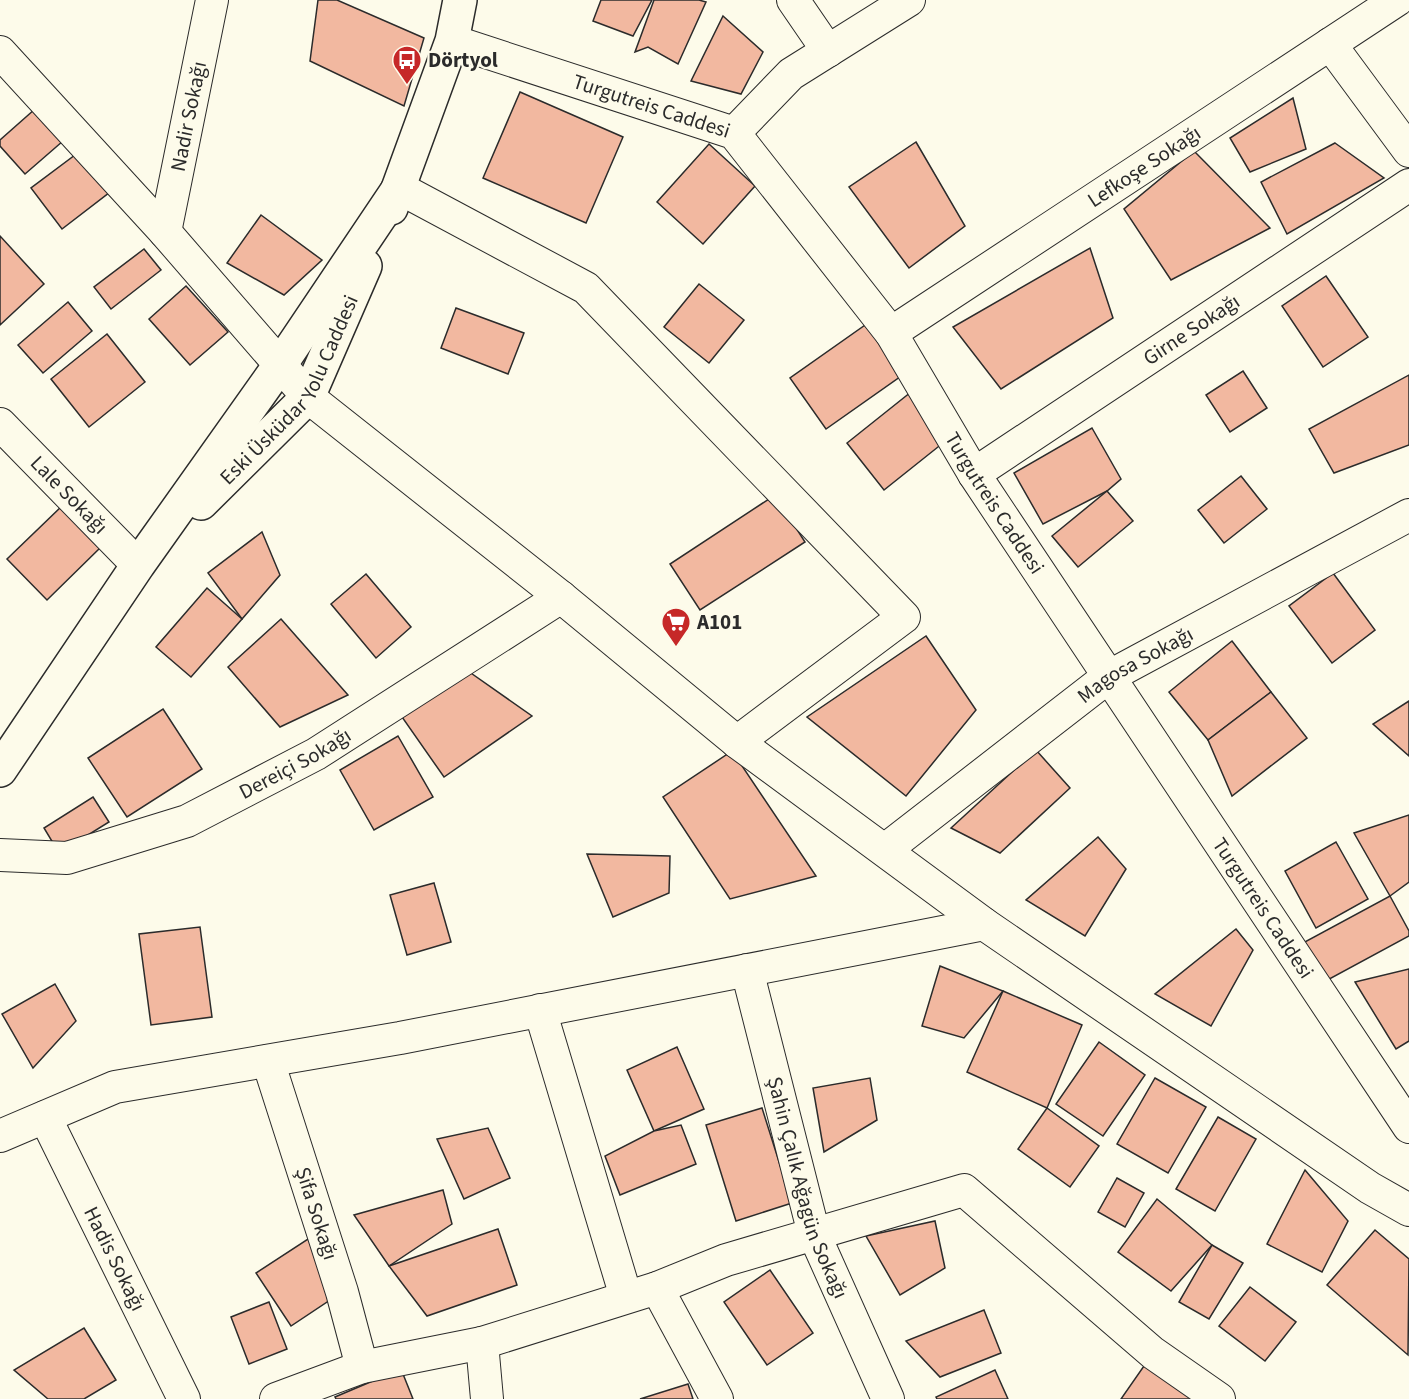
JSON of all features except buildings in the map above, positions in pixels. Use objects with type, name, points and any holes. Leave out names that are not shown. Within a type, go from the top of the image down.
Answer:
[{"type":"street","name":"Nadir Sokağı","points":[[165,232],[212,0]]},
{"type":"street","name":"Eski Üsküdar Yolu Caddesi","points":[[138,565],[308,397],[399,188],[452,41],[460,0]]},
{"type":"street","points":[[794,0],[828,51]]},
{"type":"street","points":[[734,133],[791,74],[909,0]]},
{"type":"street","name":"Lefkoşe Sokağı","points":[[891,333],[1397,0]]},
{"type":"street","name":"Turgutreis Caddesi","points":[[452,41],[734,133],[891,333],[974,474],[1108,677],[1406,1113]]},
{"type":"street","points":[[1330,44],[1409,151]]},
{"type":"street","points":[[0,52],[165,232],[308,397],[561,597],[737,742],[984,924],[1370,1188],[1409,1210]]},
{"type":"street","name":"Girne Sokağı","points":[[974,474],[1409,185]]},
{"type":"street","points":[[399,188],[586,288],[904,617],[737,742]]},
{"type":"street","name":"Eski Üsküdar Yolu Caddesi","points":[[0,770],[138,565],[280,365],[399,188]]},
{"type":"street","name":"Lale Sokağı","points":[[0,424],[138,565]]},
{"type":"street","name":"Magosa Sokağı","points":[[885,850],[1108,677],[1409,515]]},
{"type":"street","name":"Dereiçi Sokağı","points":[[0,855],[67,858],[187,821],[316,754],[561,597]]},
{"type":"street","points":[[0,1136],[115,1087],[400,1038],[984,924]]},
{"type":"street","name":"Şahin Çalık Ağagün Sokağı","points":[[747,970],[814,1234],[888,1399]]},
{"type":"street","points":[[540,1010],[626,1298]]},
{"type":"street","name":"Şifa Sokağı","points":[[268,1060],[342,1292],[362,1367]]},
{"type":"street","name":"Hadis Sokağı","points":[[45,1117],[184,1399]]},
{"type":"street","points":[[276,1399],[362,1367],[482,1343],[626,1298],[726,1260],[964,1190],[1153,1353],[1219,1399]]},
{"type":"street","points":[[657,1287],[717,1399]]},
{"type":"street","points":[[482,1343],[487,1399]]},
{"type":"place","name":"Dörtyol","points":[[407,86]]},
{"type":"place","name":"A101","points":[[676,648]]}]
